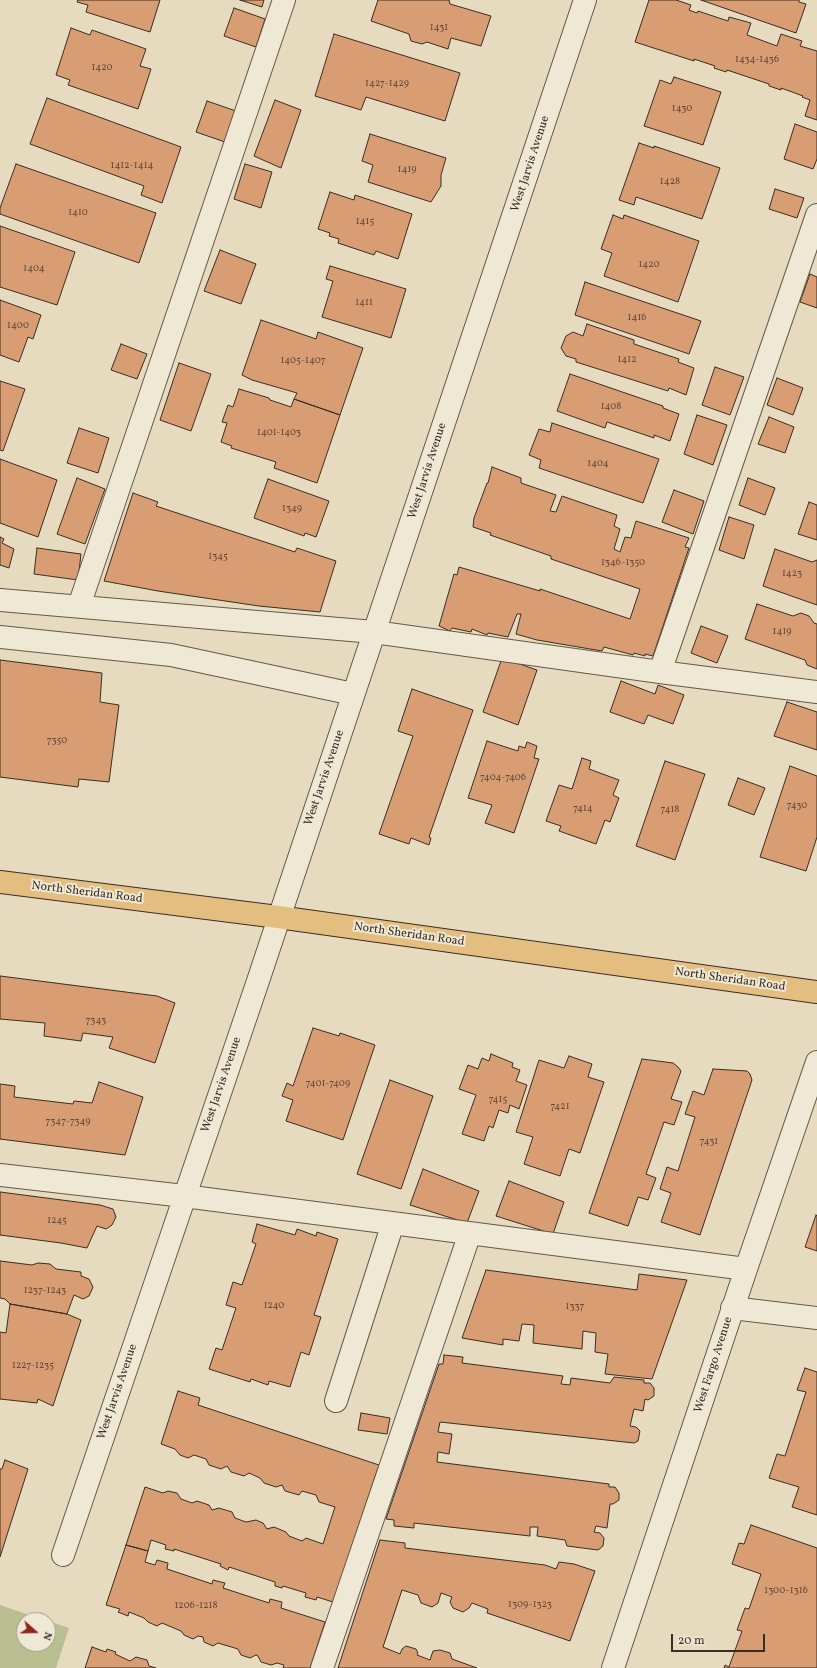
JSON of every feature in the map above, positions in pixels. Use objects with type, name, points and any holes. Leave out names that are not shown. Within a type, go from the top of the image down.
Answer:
[{"type":"main road","name":"North Sheridan Road","points":[[0,882],[278,917],[817,992]]},
{"type":"street","points":[[79,606],[284,0]]},
{"type":"street","name":"West Jarvis Avenue","points":[[63,1556],[585,0]]},
{"type":"street","points":[[660,672],[817,215]]},
{"type":"street","points":[[0,600],[374,632],[660,672],[817,692]]},
{"type":"street","points":[[0,637],[171,655],[353,694]]},
{"type":"street","name":"West Fargo Avenue","points":[[613,1668],[732,1308],[817,1062]]},
{"type":"street","points":[[0,1175],[184,1196],[746,1269]]},
{"type":"street","points":[[336,1401],[393,1223]]},
{"type":"street","points":[[322,1668],[470,1233]]},
{"type":"street","points":[[732,1308],[817,1318]]},
{"type":"green space","points":[[0,1605],[21,1612],[16,1612],[16,1652],[56,1652],[56,1624],[69,1628],[56,1668],[0,1668]]},
{"type":"building","points":[[78,0],[160,0],[150,32],[86,12],[88,5],[77,2]]},
{"type":"building","points":[[240,0],[264,0],[262,7]]},
{"type":"building","points":[[378,0],[449,0],[450,4],[491,16],[481,46],[451,38],[448,49],[427,42],[422,44],[411,41],[409,34],[371,21]]},
{"type":"building","points":[[649,0],[676,0],[691,5],[689,10],[697,13],[698,11],[728,21],[729,17],[751,23],[747,35],[777,46],[781,34],[802,41],[800,46],[817,51],[817,120],[805,116],[810,100],[802,97],[803,96],[781,88],[781,90],[769,86],[769,84],[727,70],[726,72],[714,68],[715,66],[694,59],[694,61],[635,42]]},
{"type":"building","points":[[701,0],[799,0],[799,2],[806,4],[796,33]]},
{"type":"building","points":[[234,8],[265,19],[256,47],[224,36]]},
{"type":"building","points":[[71,28],[90,35],[92,30],[146,49],[140,66],[151,69],[138,109],[68,85],[70,80],[56,75]]},
{"type":"building","points":[[334,34],[460,73],[445,121],[366,97],[361,110],[315,96]]},
{"type":"building","points":[[674,77],[721,92],[703,145],[644,126],[660,80],[671,84]]},
{"type":"building","points":[[47,98],[181,147],[162,203],[141,195],[144,186],[30,144]]},
{"type":"building","points":[[275,100],[301,110],[281,168],[254,156]]},
{"type":"building","points":[[207,101],[236,111],[225,142],[196,132]]},
{"type":"building","points":[[795,124],[817,132],[817,159],[813,169],[784,159]]},
{"type":"building","points":[[370,134],[446,158],[441,175],[441,186],[431,202],[368,182],[373,165],[362,161]]},
{"type":"building","points":[[639,143],[654,148],[654,146],[720,168],[702,219],[636,197],[634,205],[619,200]]},
{"type":"building","points":[[16,164],[156,213],[139,263],[0,214],[0,208]]},
{"type":"building","points":[[245,164],[272,172],[261,208],[234,199]]},
{"type":"building","points":[[775,189],[804,198],[797,218],[769,209]]},
{"type":"building","points":[[330,192],[354,200],[355,195],[412,214],[398,259],[376,251],[374,255],[338,243],[339,239],[329,236],[330,233],[318,229]]},
{"type":"building","points":[[613,215],[623,219],[624,215],[699,241],[678,302],[604,276],[612,253],[601,249]]},
{"type":"building","points":[[0,226],[75,252],[57,305],[0,287]]},
{"type":"building","points":[[220,250],[256,264],[241,304],[204,291]]},
{"type":"building","points":[[330,266],[406,289],[391,338],[322,317],[333,281],[326,279]]},
{"type":"building","points":[[810,274],[817,277],[817,308],[800,302]]},
{"type":"building","points":[[585,282],[701,321],[689,354],[575,315]]},
{"type":"building","points":[[0,300],[41,315],[33,339],[28,337],[19,362],[0,355]]},
{"type":"building","points":[[261,320],[316,339],[318,332],[363,348],[340,415],[294,399],[297,393],[252,380],[242,375]]},
{"type":"building","points":[[587,324],[634,340],[634,344],[679,359],[678,362],[694,368],[686,395],[669,388],[668,391],[576,362],[576,359],[566,356],[561,348],[566,336],[573,332],[583,336]]},
{"type":"building","points":[[121,344],[147,354],[137,379],[111,370]]},
{"type":"building","points":[[179,363],[211,374],[191,431],[160,420]]},
{"type":"building","points":[[715,367],[744,377],[730,415],[702,405]]},
{"type":"building","points":[[570,374],[663,406],[663,408],[679,414],[670,441],[654,435],[654,438],[607,422],[605,428],[557,411]]},
{"type":"building","points":[[777,378],[803,388],[793,415],[767,405]]},
{"type":"building","points":[[0,381],[25,389],[3,451],[0,450]]},
{"type":"building","points":[[239,389],[269,398],[270,400],[291,407],[294,399],[340,415],[317,483],[274,468],[276,462],[231,448],[232,446],[221,442],[227,423],[222,422],[228,405],[233,407]]},
{"type":"building","points":[[697,415],[727,425],[713,465],[684,454]]},
{"type":"building","points":[[769,417],[794,427],[785,453],[758,444]]},
{"type":"building","points":[[552,423],[659,459],[643,503],[539,468],[541,460],[529,455],[539,429],[550,432]]},
{"type":"building","points":[[79,428],[109,438],[98,473],[67,463]]},
{"type":"building","points":[[0,459],[57,480],[38,537],[0,523]]},
{"type":"building","points":[[492,467],[521,478],[521,483],[556,495],[550,511],[556,512],[562,496],[617,515],[614,526],[620,529],[614,549],[620,552],[625,537],[631,538],[636,521],[689,538],[685,547],[689,548],[653,656],[645,654],[645,656],[634,653],[633,655],[604,647],[602,651],[537,640],[516,634],[521,614],[517,614],[508,637],[488,633],[487,635],[472,629],[471,632],[452,628],[450,631],[439,626],[454,574],[457,575],[459,567],[540,591],[540,589],[630,619],[640,589],[551,559],[551,556],[490,535],[491,533],[473,527],[474,518],[488,483]]},
{"type":"building","points":[[77,478],[105,489],[85,544],[57,534]]},
{"type":"building","points":[[748,478],[775,488],[765,515],[739,505]]},
{"type":"building","points":[[268,479],[329,501],[316,537],[305,533],[304,536],[254,518]]},
{"type":"building","points":[[674,490],[704,501],[693,534],[662,522]]},
{"type":"building","points":[[133,493],[158,502],[156,506],[295,552],[297,548],[336,561],[320,612],[259,606],[158,591],[104,581]]},
{"type":"building","points":[[809,502],[817,505],[817,540],[798,534]]},
{"type":"building","points":[[729,517],[754,525],[744,559],[719,550]]},
{"type":"building","points":[[0,537],[4,539],[2,543],[14,549],[9,568],[0,565]]},
{"type":"building","points":[[37,548],[81,554],[78,580],[34,574]]},
{"type":"building","points":[[775,549],[812,562],[817,560],[817,605],[763,586]]},
{"type":"building","points":[[757,604],[793,616],[801,613],[809,616],[814,623],[817,624],[817,669],[807,665],[805,660],[745,639]]},
{"type":"building","points":[[701,626],[728,636],[717,663],[691,653]]},
{"type":"building","points":[[502,658],[537,670],[518,725],[483,712]]},
{"type":"building","points":[[0,660],[102,673],[100,702],[119,705],[109,782],[79,779],[78,787],[0,777]]},
{"type":"building","points":[[621,681],[655,694],[658,685],[684,695],[673,724],[648,715],[644,724],[610,712]]},
{"type":"building","points":[[412,689],[473,710],[429,837],[431,838],[429,845],[411,838],[409,844],[379,834],[413,736],[398,731]]},
{"type":"building","points":[[787,702],[817,712],[817,750],[774,736]]},
{"type":"building","points":[[487,741],[518,751],[519,746],[525,748],[527,742],[537,746],[534,758],[539,759],[514,833],[485,823],[492,805],[468,798]]},
{"type":"building","points":[[582,758],[591,761],[589,769],[619,780],[613,795],[619,798],[610,822],[605,820],[596,844],[559,831],[561,826],[546,821],[559,785],[572,789]]},
{"type":"building","points":[[665,761],[705,774],[675,860],[636,846]]},
{"type":"building","points":[[790,766],[817,776],[817,837],[806,871],[760,857]]},
{"type":"building","points":[[738,778],[765,788],[754,815],[728,805]]},
{"type":"building","points":[[0,976],[157,996],[175,1003],[155,1063],[109,1048],[113,1037],[83,1033],[81,1041],[44,1036],[45,1023],[0,1019]]},
{"type":"building","points":[[313,1028],[339,1036],[340,1033],[375,1045],[343,1140],[286,1121],[293,1100],[282,1096],[287,1083],[293,1086]]},
{"type":"building","points":[[491,1054],[513,1063],[512,1067],[520,1070],[516,1081],[527,1085],[519,1109],[510,1105],[508,1113],[499,1110],[493,1128],[489,1126],[484,1141],[462,1134],[476,1095],[459,1089],[468,1065],[478,1069],[482,1058],[489,1061]]},
{"type":"building","points":[[569,1056],[592,1064],[588,1077],[604,1082],[580,1153],[569,1149],[560,1176],[524,1164],[533,1137],[516,1132],[539,1060],[564,1068]]},
{"type":"building","points":[[642,1059],[673,1063],[678,1067],[681,1071],[671,1099],[682,1102],[674,1125],[664,1122],[646,1174],[656,1178],[648,1200],[638,1197],[628,1226],[589,1213]]},
{"type":"building","points":[[713,1069],[747,1071],[752,1080],[700,1235],[661,1222],[671,1193],[660,1189],[667,1167],[678,1171],[695,1117],[685,1114],[693,1091],[704,1095]]},
{"type":"building","points":[[390,1080],[433,1096],[401,1189],[357,1174]]},
{"type":"building","points":[[99,1082],[143,1097],[125,1155],[0,1139],[0,1084],[15,1086],[14,1097],[73,1104],[74,1101],[92,1103]]},
{"type":"building","points":[[423,1169],[479,1191],[467,1223],[410,1205]]},
{"type":"building","points":[[509,1181],[564,1202],[553,1234],[496,1216]]},
{"type":"building","points":[[0,1192],[100,1205],[113,1209],[116,1217],[112,1225],[106,1229],[97,1226],[87,1248],[0,1235]]},
{"type":"building","points":[[816,1215],[817,1216],[817,1251],[805,1247]]},
{"type":"building","points":[[257,1224],[295,1235],[297,1229],[316,1236],[317,1232],[338,1239],[314,1315],[321,1317],[309,1355],[301,1352],[290,1387],[269,1381],[268,1385],[251,1379],[250,1382],[209,1369],[216,1348],[222,1350],[236,1308],[226,1305],[233,1282],[242,1285],[256,1244],[252,1242]]},
{"type":"building","points":[[0,1261],[32,1265],[38,1263],[50,1264],[56,1269],[81,1272],[81,1276],[89,1279],[93,1287],[89,1296],[83,1299],[74,1295],[67,1314],[10,1304],[5,1299],[0,1298]]},
{"type":"building","points":[[486,1270],[637,1290],[639,1274],[687,1280],[652,1379],[605,1374],[608,1354],[595,1352],[596,1333],[583,1331],[582,1349],[533,1343],[534,1325],[522,1324],[519,1341],[503,1339],[503,1345],[462,1338]]},
{"type":"building","points":[[10,1304],[67,1314],[81,1320],[53,1406],[38,1399],[37,1403],[0,1399],[0,1332],[6,1333]]},
{"type":"building","points":[[444,1355],[463,1357],[462,1363],[563,1376],[561,1384],[570,1385],[571,1378],[610,1383],[614,1377],[644,1380],[644,1383],[650,1383],[654,1388],[654,1396],[648,1400],[645,1399],[643,1411],[634,1409],[630,1426],[636,1427],[640,1431],[638,1441],[634,1443],[440,1422],[438,1432],[452,1434],[449,1454],[438,1452],[437,1462],[609,1484],[609,1487],[615,1487],[619,1493],[619,1500],[613,1504],[610,1504],[607,1528],[596,1526],[594,1532],[600,1533],[604,1538],[603,1546],[598,1550],[567,1546],[565,1540],[537,1536],[538,1527],[530,1527],[530,1536],[414,1523],[414,1528],[394,1526],[394,1520],[386,1519],[439,1364],[443,1364]]},
{"type":"building","points":[[805,1368],[817,1372],[817,1515],[792,1507],[799,1487],[769,1478],[777,1454],[785,1456],[806,1392],[797,1390]]},
{"type":"building","points":[[178,1391],[200,1398],[198,1405],[379,1465],[333,1602],[317,1597],[316,1600],[305,1597],[306,1593],[283,1586],[282,1588],[275,1586],[275,1582],[229,1567],[228,1570],[220,1566],[221,1564],[174,1549],[174,1551],[165,1549],[166,1545],[151,1540],[148,1551],[126,1545],[145,1487],[163,1493],[168,1491],[177,1493],[181,1499],[192,1503],[197,1501],[209,1505],[212,1510],[219,1508],[232,1512],[235,1518],[246,1522],[256,1520],[263,1523],[267,1529],[274,1527],[286,1532],[289,1536],[302,1541],[306,1538],[323,1544],[335,1507],[319,1502],[316,1495],[302,1491],[299,1495],[285,1491],[282,1485],[276,1487],[264,1483],[260,1478],[249,1473],[244,1476],[231,1472],[227,1466],[221,1469],[209,1465],[206,1459],[194,1455],[188,1458],[180,1455],[175,1449],[161,1444]]},
{"type":"building","points":[[361,1413],[390,1418],[387,1434],[358,1430]]},
{"type":"building","points":[[5,1460],[28,1469],[0,1557],[0,1469],[2,1469]]},
{"type":"building","points":[[751,1525],[817,1548],[817,1668],[724,1668],[725,1665],[729,1667],[742,1631],[737,1630],[745,1608],[749,1609],[761,1574],[732,1564],[739,1543],[744,1544]]},
{"type":"building","points":[[380,1540],[405,1543],[405,1548],[545,1565],[556,1569],[559,1562],[574,1564],[595,1571],[570,1641],[487,1613],[488,1609],[472,1603],[469,1608],[463,1612],[453,1608],[450,1602],[452,1597],[441,1593],[438,1603],[432,1607],[421,1603],[418,1595],[402,1590],[383,1647],[400,1654],[402,1649],[406,1646],[416,1649],[418,1653],[417,1655],[430,1660],[433,1651],[440,1650],[450,1653],[452,1659],[477,1668],[338,1668]]},
{"type":"building","points":[[126,1545],[148,1551],[145,1562],[155,1565],[157,1560],[168,1563],[167,1569],[212,1584],[213,1580],[225,1583],[223,1588],[269,1603],[270,1599],[282,1602],[281,1608],[325,1622],[310,1668],[283,1668],[284,1665],[277,1663],[271,1665],[261,1662],[256,1655],[250,1658],[241,1655],[238,1649],[218,1643],[213,1646],[204,1642],[203,1637],[198,1636],[193,1639],[184,1635],[181,1631],[162,1623],[157,1626],[148,1622],[144,1618],[129,1612],[128,1616],[118,1612],[120,1609],[106,1605]]},
{"type":"building","points":[[92,1647],[106,1652],[107,1649],[116,1652],[115,1654],[130,1661],[136,1657],[147,1660],[149,1666],[156,1668],[85,1668]]}]
